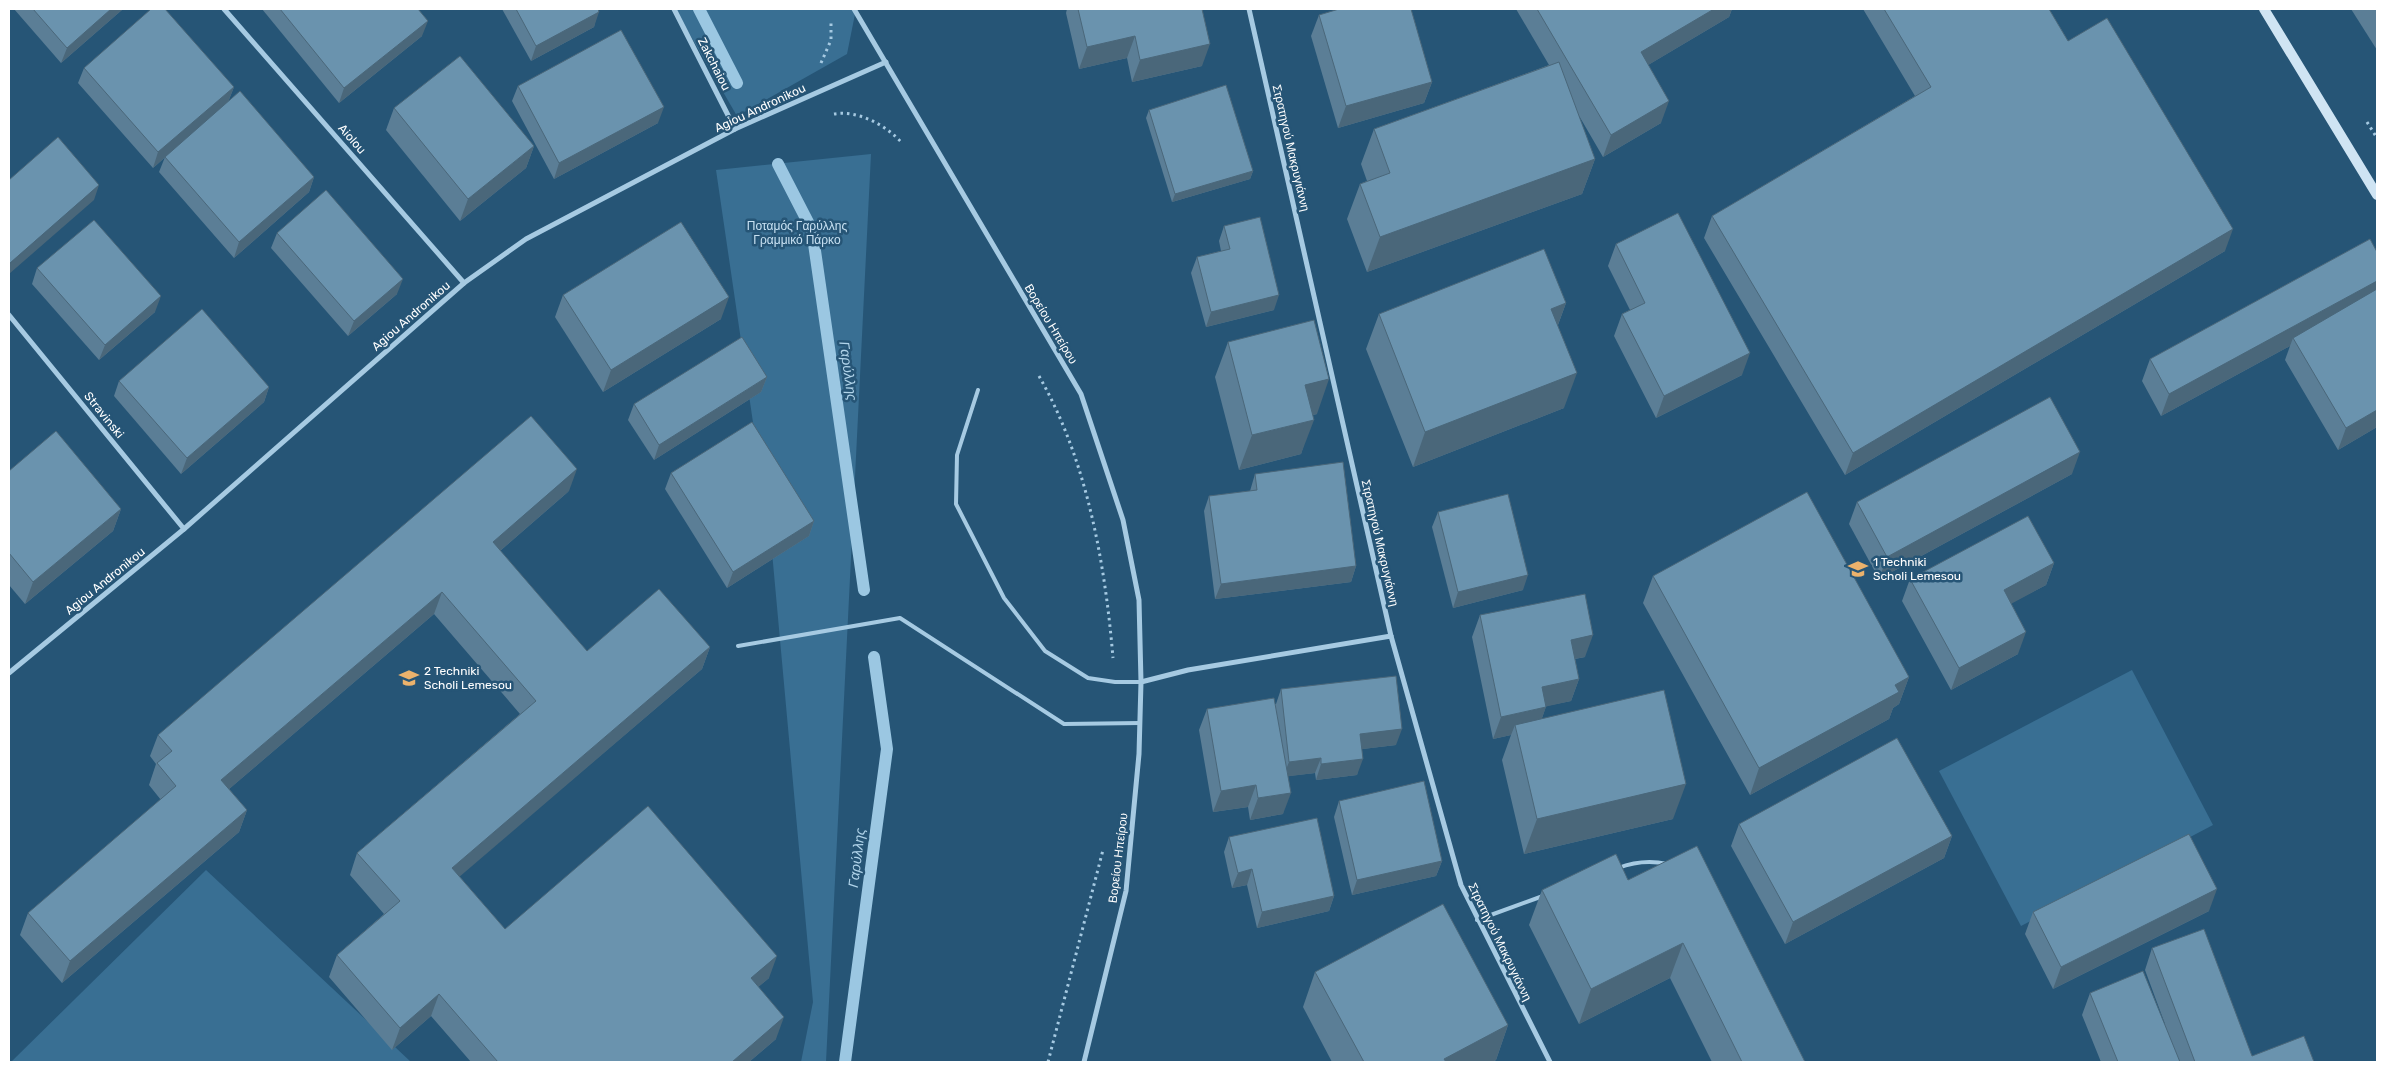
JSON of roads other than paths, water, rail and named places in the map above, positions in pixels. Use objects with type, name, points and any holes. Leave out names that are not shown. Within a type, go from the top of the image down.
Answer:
[{"type":"main road","points":[[2264,9],[2377,194]]},
{"type":"street","name":"Aiolou","points":[[224,9],[464,283]]},
{"type":"street","name":"Zakchaiou","points":[[674,9],[736,129]]},
{"type":"street","name":"Βορείου Ηπείρου","points":[[854,9],[1081,394],[1123,520],[1139,600],[1140,723],[1126,891],[1084,1062]]},
{"type":"street","name":"Στρατηγού Μακρυγιάννη","points":[[1249,9],[1391,636],[1461,885],[1550,1062]]},
{"type":"street","name":"Agiou Andronikou","points":[[9,674],[184,529],[464,283],[526,239],[736,129],[886,62]]},
{"type":"street","name":"Stravinski","points":[[9,315],[184,529]]},
{"type":"street","points":[[1141,682],[1188,670],[1391,636]]},
{"type":"lane","points":[[978,390],[957,455],[956,504],[1004,598],[1045,651],[1088,678],[1115,682],[1141,682]]},
{"type":"lane","points":[[738,646],[900,618],[1064,724],[1140,723]]},
{"type":"lane","points":[[1612,870],[1630,864],[1653,861],[1671,866]]},
{"type":"lane","points":[[1477,920],[1549,893]]},
{"type":"waterway","name":"Γαρύλλης","points":[[699,9],[737,83]]},
{"type":"waterway","name":"Γαρύλλης","points":[[778,164],[812,230],[864,590]]},
{"type":"waterway","name":"Γαρύλλης","points":[[845,1062],[887,749],[874,657]]},
{"type":"place","name":"1 Techniki Scholi Lemesou","points":[[1858,569]]},
{"type":"place","name":"2 Techniki Scholi Lemesou","points":[[409,678]]},
{"type":"park label","name":"Ποταμός Γαρύλλης Γραμμικό Πάρκο","points":[[797,233]]}]
